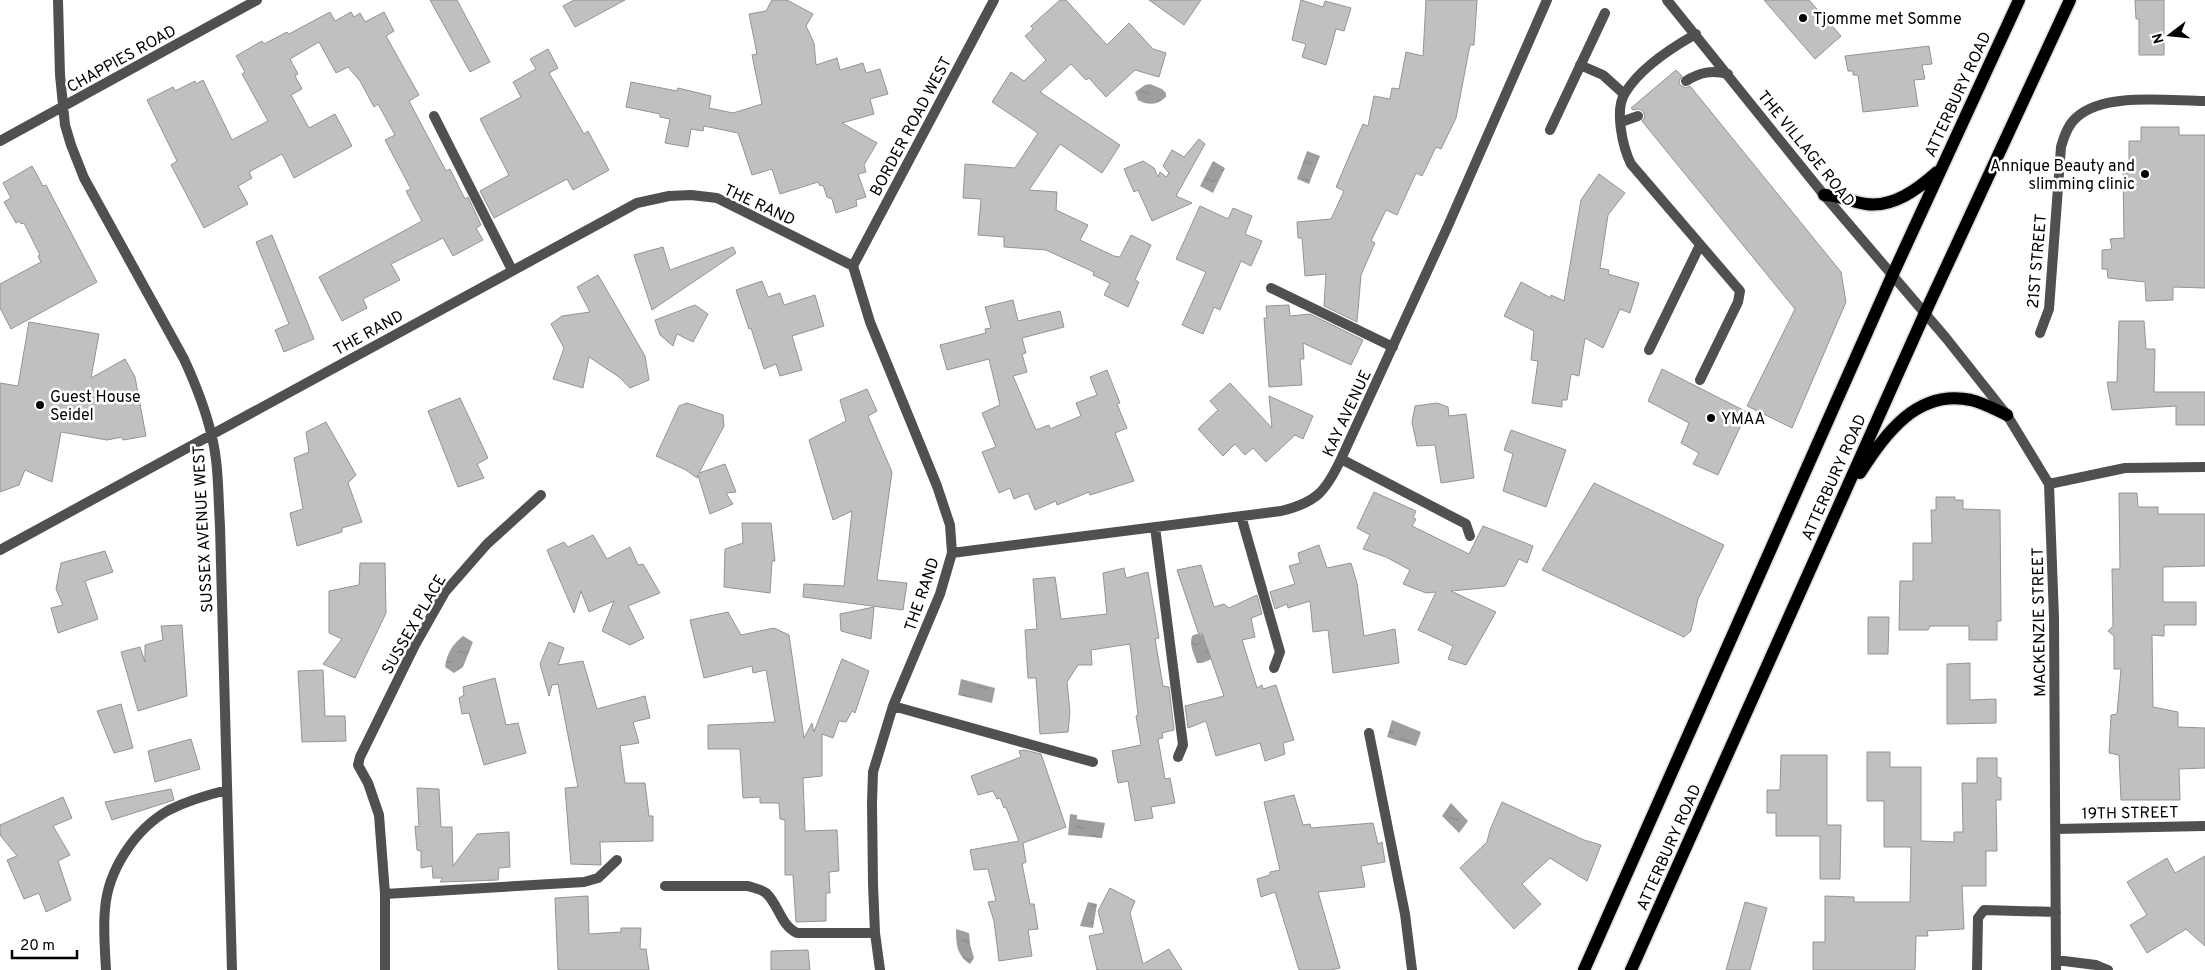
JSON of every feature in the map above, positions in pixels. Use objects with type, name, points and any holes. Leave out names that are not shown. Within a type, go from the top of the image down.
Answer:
[{"type":"main road","name":"ATTERBURY ROAD","points":[[1584,970],[1892,276],[2019,0]]},
{"type":"main road","name":"ATTERBURY ROAD","points":[[1631,970],[1925,313],[2070,0]]},
{"type":"main road","points":[[1824,195],[1834,195],[1867,204],[1894,201],[1924,184],[1941,169]]},
{"type":"main road","points":[[1837,509],[1871,456],[1906,414],[1926,403],[1960,399],[1974,401],[2007,415]]},
{"type":"street","name":"SUSSEX AVENUE WEST","points":[[58,0],[60,66],[65,125],[84,178],[184,360],[198,391],[212,433],[218,478],[220,526],[232,970]]},
{"type":"street","name":"CHAPPIES ROAD","points":[[0,141],[257,0]]},
{"type":"street","name":"BORDER ROAD WEST","points":[[853,266],[994,0]]},
{"type":"street","name":"KAY AVENUE","points":[[952,553],[1281,511],[1314,500],[1327,486],[1341,459],[1547,0]]},
{"type":"street","name":"THE VILLAGE ROAD","points":[[1668,0],[1824,195],[1925,313]]},
{"type":"street","points":[[1550,130],[1604,13]]},
{"type":"street","points":[[1696,34],[1662,53],[1624,94],[1621,105],[1621,122],[1622,144],[1631,164],[1737,286],[1741,296],[1700,380]]},
{"type":"street","points":[[1580,65],[1603,75],[1624,94]]},
{"type":"street","points":[[1686,81],[1703,72],[1716,71],[1728,74]]},
{"type":"street","name":"21ST STREET","points":[[2040,333],[2049,309],[2061,147],[2066,130],[2076,118],[2088,109],[2102,103],[2119,100],[2205,101]]},
{"type":"street","points":[[434,116],[512,270]]},
{"type":"street","points":[[1621,122],[1638,116]]},
{"type":"street","name":"THE RAND","points":[[0,550],[637,203],[668,196],[691,195],[717,198],[853,266],[870,322],[937,486],[950,525],[952,553],[940,594],[893,706],[876,756],[872,783],[874,933],[880,970]]},
{"type":"street","points":[[1649,350],[1700,245]]},
{"type":"street","points":[[1271,288],[1392,347]]},
{"type":"street","name":"MACKENZIE STREET","points":[[1925,313],[2007,415],[2049,484],[2054,618],[2056,965]]},
{"type":"street","points":[[1341,459],[1466,524],[1470,536]]},
{"type":"street","points":[[2049,484],[2125,468],[2205,467]]},
{"type":"street","name":"SUSSEX PLACE","points":[[385,894],[379,816],[368,783],[358,765],[369,738],[415,645],[445,592],[486,544],[541,495]]},
{"type":"street","points":[[1241,516],[1280,652],[1274,668]]},
{"type":"street","points":[[1155,527],[1183,745],[1178,757]]},
{"type":"street","points":[[893,706],[1093,762]]},
{"type":"street","points":[[1369,733],[1405,914],[1412,970]]},
{"type":"street","points":[[106,970],[105,908],[114,876],[123,855],[146,828],[161,816],[191,801],[226,790]]},
{"type":"street","name":"19TH STREET","points":[[2055,829],[2205,826]]},
{"type":"street","points":[[385,970],[385,894],[584,882],[598,878],[618,860]]},
{"type":"street","points":[[665,886],[748,886],[760,889],[767,894],[790,930],[797,933],[874,933]]},
{"type":"street","points":[[1977,970],[1978,918],[1984,910],[2056,912]]},
{"type":"street","points":[[2056,965],[2096,965],[2108,970]]},
{"type":"water","points":[[1150,84],[1162,89],[1166,93],[1166,97],[1153,104],[1138,100],[1135,92]]},
{"type":"water","points":[[1307,151],[1320,156],[1309,184],[1297,179]]},
{"type":"water","points":[[1213,161],[1225,168],[1213,193],[1200,186]]},
{"type":"water","points":[[1196,634],[1204,635],[1212,659],[1197,663],[1191,643],[1192,636]]},
{"type":"water","points":[[463,636],[473,642],[463,667],[454,673],[445,667],[446,662],[449,653]]},
{"type":"water","points":[[961,679],[995,688],[992,703],[958,695]]},
{"type":"water","points":[[1392,720],[1421,732],[1416,746],[1387,737]]},
{"type":"water","points":[[1451,803],[1468,821],[1459,833],[1442,816]]},
{"type":"water","points":[[1070,814],[1077,815],[1077,819],[1105,823],[1102,838],[1068,835]]},
{"type":"water","points":[[1088,902],[1097,904],[1093,928],[1080,926]]},
{"type":"water","points":[[956,929],[969,933],[974,958],[970,964],[962,957],[958,949]]},
{"type":"building","points":[[430,0],[457,0],[490,62],[470,72]]},
{"type":"building","points":[[574,0],[625,0],[575,27],[563,6]]},
{"type":"building","points":[[772,0],[787,0],[813,14],[806,26],[814,43],[816,65],[837,58],[840,70],[863,63],[866,73],[880,69],[888,94],[870,99],[874,114],[842,123],[877,143],[864,165],[866,172],[858,174],[866,197],[856,200],[857,206],[836,213],[832,199],[827,197],[823,185],[820,186],[818,182],[780,194],[772,169],[752,175],[738,133],[704,126],[703,131],[691,129],[688,147],[665,143],[670,119],[660,117],[660,114],[626,107],[631,82],[677,91],[678,88],[711,96],[709,108],[733,113],[762,104],[752,55],[757,54],[749,14],[766,11]]},
{"type":"building","points":[[1060,0],[1066,0],[1107,45],[1129,23],[1153,49],[1166,53],[1159,77],[1135,70],[1106,97],[1089,78],[1086,80],[1071,64],[1040,92],[1120,145],[1102,173],[1060,144],[1029,190],[1057,192],[1056,210],[1088,225],[1080,240],[1114,256],[1120,257],[1131,235],[1151,245],[1135,280],[1139,282],[1128,307],[1104,295],[1110,283],[1093,275],[1094,272],[1046,250],[1004,247],[1004,237],[978,235],[981,199],[963,198],[965,164],[1015,168],[1038,133],[992,102],[1011,72],[1024,81],[1046,60],[1025,36],[1033,29],[1031,26]]},
{"type":"building","points":[[1149,0],[1201,0],[1184,25]]},
{"type":"building","points":[[1301,0],[1323,7],[1325,1],[1351,8],[1344,31],[1336,29],[1326,65],[1302,57],[1306,44],[1292,40]]},
{"type":"building","points":[[1426,0],[1477,0],[1474,45],[1470,45],[1456,118],[1441,149],[1436,147],[1422,176],[1416,173],[1397,215],[1386,210],[1371,241],[1375,243],[1361,275],[1357,322],[1324,306],[1326,274],[1305,276],[1302,238],[1298,238],[1297,222],[1331,219],[1344,191],[1336,187],[1363,124],[1368,126],[1374,96],[1390,99],[1392,88],[1399,89],[1406,52],[1423,56]]},
{"type":"building","name":"Tjomme met Somme","points":[[1764,0],[1809,0],[1841,36],[1815,59]]},
{"type":"building","points":[[2135,0],[2164,0],[2164,55],[2139,55],[2139,19],[2136,19]]},
{"type":"building","points":[[330,12],[335,21],[351,12],[354,17],[360,13],[365,22],[384,12],[394,31],[386,36],[419,95],[409,101],[446,171],[450,169],[465,199],[468,197],[481,225],[476,228],[483,240],[453,256],[443,238],[391,264],[400,280],[363,299],[367,308],[342,321],[319,277],[422,221],[406,191],[411,189],[385,140],[395,135],[378,104],[374,107],[360,81],[348,67],[336,73],[319,42],[290,59],[298,74],[295,76],[302,89],[291,95],[309,128],[335,114],[352,146],[294,178],[282,154],[249,172],[252,178],[238,186],[248,204],[204,228],[171,165],[177,161],[147,100],[173,87],[175,91],[195,81],[196,84],[203,80],[232,140],[268,121],[242,74],[245,72],[236,56],[262,41],[264,44],[287,32],[289,34]]},
{"type":"building","points":[[1929,46],[1932,64],[1922,65],[1925,79],[1914,80],[1918,106],[1863,112],[1858,75],[1853,75],[1853,71],[1848,71],[1845,56]]},
{"type":"building","points":[[548,49],[558,68],[549,73],[584,134],[588,131],[609,170],[573,190],[567,179],[494,218],[480,191],[509,175],[480,119],[521,97],[513,82],[536,69],[530,59]]},
{"type":"building","points":[[1676,70],[1682,76],[1679,81],[1680,85],[1686,88],[1690,86],[1841,272],[1846,302],[1792,428],[1747,406],[1795,309],[1642,121],[1645,117],[1643,111],[1631,108]]},
{"type":"building","points":[[2141,127],[2179,127],[2179,135],[2205,135],[2205,288],[2173,287],[2173,300],[2146,301],[2145,282],[2108,278],[2107,269],[2102,269],[2102,250],[2112,249],[2110,239],[2124,238],[2123,173],[2129,173],[2129,141],[2141,141]]},
{"type":"building","points":[[1199,139],[1205,144],[1176,196],[1192,203],[1152,221],[1138,190],[1134,192],[1124,169],[1143,161],[1154,168],[1158,177],[1160,172],[1166,177],[1169,173],[1163,166],[1172,150],[1184,157]]},
{"type":"building","points":[[32,166],[43,186],[46,185],[97,282],[11,329],[0,308],[0,284],[41,262],[38,256],[40,255],[24,223],[21,224],[20,221],[16,223],[4,202],[11,198],[3,183]]},
{"type":"building","points":[[1599,174],[1625,193],[1608,215],[1600,268],[1609,270],[1608,274],[1639,283],[1630,313],[1620,309],[1603,348],[1585,338],[1579,376],[1571,374],[1567,400],[1562,400],[1562,407],[1532,403],[1538,361],[1531,360],[1534,331],[1504,316],[1521,282],[1551,298],[1551,295],[1564,301],[1581,200]]},
{"type":"building","points":[[1200,206],[1228,219],[1233,208],[1252,216],[1245,234],[1262,241],[1251,266],[1241,261],[1220,310],[1214,307],[1203,334],[1182,325],[1206,272],[1176,259]]},
{"type":"building","points":[[272,235],[314,339],[284,352],[275,330],[289,324],[256,242]]},
{"type":"building","points":[[663,247],[670,270],[733,247],[736,253],[652,310],[634,255]]},
{"type":"building","points":[[598,275],[645,356],[649,380],[630,388],[619,377],[589,357],[583,388],[553,379],[564,348],[551,324],[562,316],[590,312],[577,287]]},
{"type":"building","points":[[762,281],[768,297],[780,293],[784,305],[815,295],[824,326],[792,336],[802,370],[780,376],[776,364],[764,369],[736,290]]},
{"type":"building","points":[[1013,300],[1018,321],[1060,311],[1064,327],[1022,338],[1026,353],[1022,354],[1027,372],[1013,376],[1036,430],[1049,425],[1050,429],[1081,416],[1076,403],[1097,395],[1090,377],[1107,370],[1120,403],[1117,404],[1127,428],[1115,433],[1134,481],[1090,495],[1089,492],[1057,505],[1056,501],[1035,510],[1028,493],[1014,499],[1010,488],[999,493],[982,452],[996,447],[982,413],[1000,405],[989,359],[947,370],[940,345],[986,333],[985,329],[991,328],[985,307]]},
{"type":"building","points":[[695,305],[708,314],[693,342],[677,334],[673,346],[660,335],[655,320]]},
{"type":"building","points":[[1289,305],[1290,316],[1310,314],[1363,340],[1351,365],[1303,343],[1304,359],[1300,359],[1302,385],[1269,387],[1264,318],[1267,318],[1266,306]]},
{"type":"building","points":[[2119,321],[2144,321],[2146,349],[2155,349],[2154,392],[2205,392],[2205,425],[2176,425],[2176,406],[2112,410],[2107,382],[2117,382]]},
{"type":"building","name":"Guest House Seidel","points":[[29,322],[99,334],[91,378],[125,359],[135,377],[146,436],[123,440],[122,437],[107,440],[61,432],[52,482],[25,470],[19,485],[0,492],[0,383],[18,386]]},
{"type":"building","name":"YMAA","points":[[1662,369],[1747,412],[1718,475],[1693,464],[1699,453],[1681,443],[1689,423],[1648,401]]},
{"type":"building","points":[[1230,383],[1272,428],[1269,396],[1313,416],[1303,439],[1295,435],[1266,462],[1253,448],[1245,455],[1235,444],[1223,456],[1198,429],[1218,410],[1210,401]]},
{"type":"building","points":[[867,389],[877,411],[868,416],[892,472],[877,580],[907,583],[903,610],[803,597],[804,584],[844,586],[852,511],[833,520],[809,440],[846,421],[840,400]]},
{"type":"building","points":[[460,398],[488,458],[477,464],[484,478],[458,487],[428,411]]},
{"type":"building","points":[[687,403],[723,415],[724,426],[699,473],[725,464],[736,492],[726,493],[733,504],[710,514],[698,475],[697,478],[686,470],[656,456],[679,406]]},
{"type":"building","points":[[1437,403],[1448,407],[1449,416],[1466,414],[1474,478],[1441,483],[1435,445],[1417,446],[1412,422],[1415,406]]},
{"type":"building","points":[[326,422],[356,475],[348,483],[362,522],[342,528],[342,532],[297,546],[290,513],[303,509],[294,458],[309,452],[306,432]]},
{"type":"building","points":[[1511,430],[1566,450],[1546,507],[1503,491],[1513,454],[1504,450]]},
{"type":"building","points":[[1594,483],[1724,545],[1698,599],[1691,631],[1684,637],[1542,570]]},
{"type":"building","points":[[1374,492],[1416,511],[1413,518],[1416,519],[1412,526],[1469,554],[1483,526],[1533,546],[1527,563],[1519,559],[1505,586],[1451,591],[1496,612],[1466,665],[1448,659],[1453,646],[1418,630],[1436,592],[1426,593],[1403,584],[1410,570],[1386,557],[1363,549],[1370,535],[1357,528]]},
{"type":"building","points":[[2119,493],[2137,493],[2138,507],[2158,507],[2158,514],[2205,514],[2205,566],[2163,567],[2163,602],[2196,602],[2196,625],[2164,625],[2164,636],[2152,635],[2153,707],[2178,712],[2178,727],[2205,728],[2205,768],[2179,769],[2180,800],[2121,800],[2119,755],[2109,753],[2111,715],[2117,714],[2121,669],[2114,669],[2114,636],[2108,631],[2113,626],[2112,569],[2120,569]]},
{"type":"building","points":[[1936,497],[1955,497],[1955,500],[1963,500],[1963,509],[2000,510],[2001,621],[1997,621],[1997,640],[1969,640],[1969,626],[1930,626],[1928,630],[1899,630],[1900,581],[1913,581],[1913,543],[1932,543],[1931,510],[1936,510]]},
{"type":"building","points":[[742,523],[771,523],[775,561],[772,561],[770,593],[724,587],[725,549],[743,543]]},
{"type":"building","points":[[593,535],[607,559],[630,547],[638,565],[643,564],[660,593],[628,606],[644,638],[630,645],[602,631],[614,601],[589,612],[581,591],[574,613],[547,550],[564,542],[568,547]]},
{"type":"building","points":[[1319,545],[1327,568],[1351,563],[1357,583],[1364,636],[1395,629],[1399,663],[1333,673],[1328,630],[1313,632],[1310,601],[1288,608],[1287,604],[1275,609],[1270,592],[1295,584],[1289,566],[1300,563],[1298,553]]},
{"type":"building","points":[[105,551],[113,572],[85,581],[98,619],[58,633],[51,608],[63,605],[56,589],[61,563]]},
{"type":"building","points":[[360,563],[385,563],[386,613],[355,678],[323,664],[342,639],[329,633],[329,591],[359,585]]},
{"type":"building","points":[[1201,565],[1214,607],[1224,604],[1229,608],[1257,595],[1262,614],[1251,618],[1255,637],[1242,640],[1257,688],[1262,685],[1263,689],[1276,685],[1294,740],[1283,743],[1285,754],[1265,761],[1260,743],[1216,756],[1206,721],[1188,728],[1185,706],[1224,696],[1202,633],[1199,635],[1177,570]]},
{"type":"building","points":[[1124,568],[1126,578],[1148,572],[1159,638],[1155,639],[1163,686],[1169,687],[1174,730],[1162,733],[1163,738],[1158,739],[1165,779],[1170,778],[1175,803],[1151,807],[1153,818],[1135,821],[1128,781],[1118,783],[1112,751],[1141,745],[1136,716],[1138,715],[1130,644],[1091,650],[1092,665],[1078,665],[1067,682],[1070,712],[1068,732],[1040,734],[1036,678],[1028,678],[1025,630],[1037,629],[1033,579],[1055,577],[1061,619],[1107,614],[1103,573]]},
{"type":"building","points":[[874,607],[871,639],[841,631],[840,614]]},
{"type":"building","points":[[728,612],[741,635],[774,628],[789,635],[804,738],[812,723],[814,732],[842,659],[869,671],[855,713],[852,711],[846,722],[839,721],[833,738],[822,734],[822,776],[803,778],[805,831],[837,830],[839,871],[829,872],[830,893],[826,893],[826,921],[796,922],[793,875],[785,875],[785,820],[780,819],[779,803],[760,803],[760,797],[743,798],[740,749],[708,749],[708,725],[775,722],[766,670],[753,673],[752,666],[704,678],[690,620]]},
{"type":"building","points":[[1868,617],[1889,617],[1888,654],[1868,654]]},
{"type":"building","points":[[182,625],[187,696],[138,711],[121,652],[140,647],[145,662],[145,645],[163,640],[161,626]]},
{"type":"building","points":[[549,642],[564,648],[558,665],[583,661],[597,709],[645,696],[650,718],[633,722],[639,743],[620,746],[625,783],[645,783],[649,816],[653,816],[653,841],[600,842],[601,865],[571,864],[565,788],[578,787],[558,684],[552,685],[549,696],[540,664]]},
{"type":"building","points":[[1970,663],[1970,700],[1996,699],[1996,723],[1947,724],[1947,664]]},
{"type":"building","points":[[323,670],[325,716],[345,716],[346,741],[302,742],[298,671]]},
{"type":"building","points":[[495,678],[506,725],[518,723],[526,753],[484,765],[469,713],[462,714],[459,698],[464,695],[463,687]]},
{"type":"building","points":[[121,704],[133,748],[114,753],[97,711]]},
{"type":"building","points":[[191,739],[200,769],[155,782],[148,751]]},
{"type":"building","points":[[1024,750],[1041,754],[1066,827],[1023,843],[1026,862],[1022,864],[1030,904],[1034,904],[1038,929],[1028,930],[1032,956],[999,961],[994,921],[988,902],[996,901],[988,869],[974,870],[970,850],[1019,841],[1006,807],[1004,808],[1000,798],[997,799],[993,791],[978,795],[971,776],[1021,757],[1019,751]]},
{"type":"building","points":[[1867,752],[1890,752],[1890,767],[1921,767],[1921,841],[1954,842],[1954,832],[1963,832],[1962,783],[1977,783],[1977,758],[1997,758],[1997,777],[2001,778],[2001,800],[1996,800],[1997,851],[1986,851],[1986,886],[1962,886],[1964,929],[1927,931],[1928,936],[1916,936],[1915,970],[1813,970],[1813,942],[1825,942],[1825,896],[1854,897],[1854,902],[1910,902],[1911,847],[1884,847],[1884,801],[1867,801]]},
{"type":"building","points":[[1781,755],[1827,755],[1827,825],[1841,825],[1840,879],[1820,879],[1820,836],[1776,836],[1776,813],[1767,813],[1767,790],[1780,790]]},
{"type":"building","points":[[417,788],[439,789],[441,827],[452,827],[453,866],[477,834],[509,832],[510,867],[499,868],[498,880],[440,882],[443,878],[433,878],[432,866],[421,868],[421,851],[417,850],[415,826],[419,827]]},
{"type":"building","points":[[171,789],[174,800],[112,820],[105,802]]},
{"type":"building","points":[[1294,795],[1303,825],[1310,824],[1311,828],[1373,823],[1378,844],[1382,842],[1385,862],[1361,866],[1365,887],[1318,892],[1340,968],[1330,970],[1299,970],[1275,892],[1261,897],[1257,879],[1270,875],[1270,872],[1280,870],[1264,802]]},
{"type":"building","points":[[63,797],[72,818],[53,826],[70,855],[58,861],[71,900],[46,912],[39,893],[24,899],[7,860],[17,856],[0,835],[0,825]]},
{"type":"building","points":[[1502,802],[1584,840],[1601,845],[1587,881],[1550,858],[1522,884],[1541,904],[1514,929],[1460,868],[1487,842]]},
{"type":"building","points":[[2205,856],[2205,946],[2186,929],[2147,953],[2130,925],[2147,915],[2127,882],[2167,858],[2175,873]]},
{"type":"building","points":[[1110,888],[1135,901],[1130,913],[1143,964],[1169,949],[1182,970],[1097,970],[1089,936],[1104,933],[1098,911]]},
{"type":"building","points":[[588,896],[589,934],[621,932],[621,928],[641,928],[640,949],[646,949],[649,970],[558,970],[555,898]]},
{"type":"building","points":[[1745,902],[1767,908],[1750,970],[1726,970]]},
{"type":"building","points":[[808,950],[810,970],[771,970],[771,951]]},
{"type":"place","name":"Tjomme met Somme","points":[[1803,18]]},
{"type":"place","name":"Annique Beauty and slimming clinic","points":[[2145,174]]},
{"type":"place","name":"Guest House Seidel","points":[[40,405]]},
{"type":"place","name":"YMAA","points":[[1711,418]]}]
